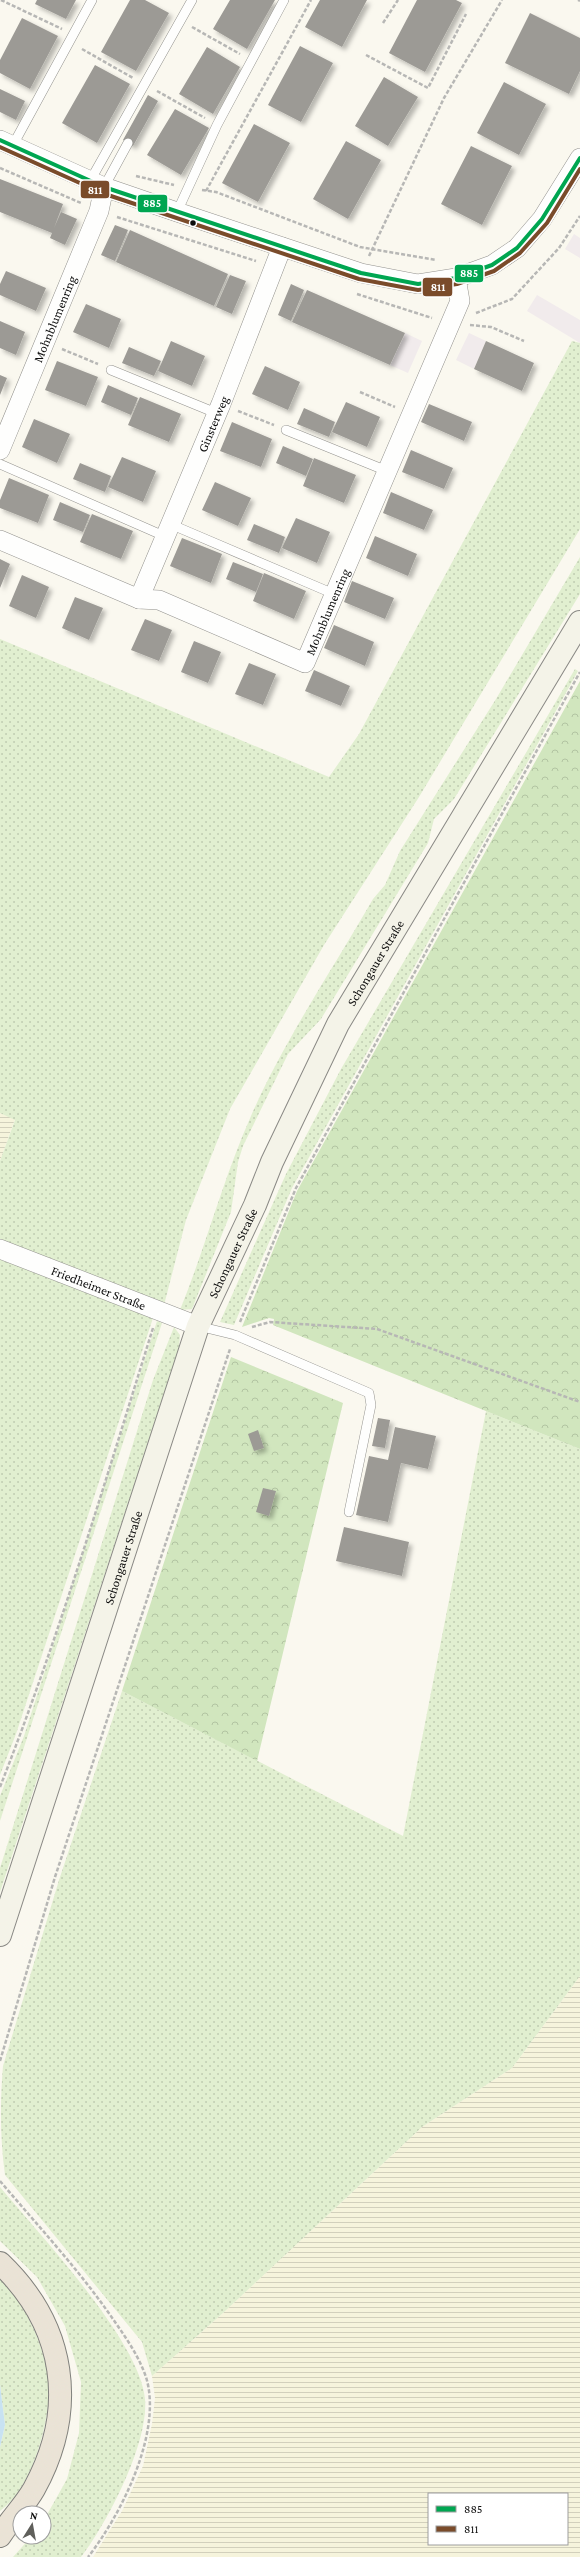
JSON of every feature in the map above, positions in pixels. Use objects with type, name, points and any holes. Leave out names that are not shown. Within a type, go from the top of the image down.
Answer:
[{"type":"highway","points":[[0,2263],[19,2282],[38,2309],[53,2346],[60,2379],[60,2419],[49,2456],[34,2490],[6,2520],[0,2536]]},
{"type":"main road","name":"Schongauer Straße","points":[[0,1935],[198,1326],[255,1205],[272,1162],[338,1024],[580,622]]},
{"type":"street","points":[[6,143],[97,184],[177,212],[360,272],[418,284],[456,278],[492,265],[517,248],[542,219],[580,158]]},
{"type":"street","name":"Mohnblumenring","points":[[0,450],[99,211],[97,184]]},
{"type":"street","name":"Ginsterweg","points":[[139,599],[218,409],[282,247]]},
{"type":"street","name":"Mohnblumenring","points":[[0,540],[139,599],[159,600],[305,662],[460,301],[456,278]]},
{"type":"street","name":"Friedheimer Straße","points":[[0,1249],[158,1312],[198,1326]]},
{"type":"lane","points":[[6,143],[73,34],[92,0]]},
{"type":"lane","points":[[97,184],[192,0]]},
{"type":"lane","points":[[177,212],[216,125],[284,0]]},
{"type":"lane","points":[[97,184],[128,143]]},
{"type":"lane","points":[[112,370],[218,409]]},
{"type":"lane","points":[[286,430],[387,471]]},
{"type":"lane","points":[[0,464],[334,594]]},
{"type":"lane","points":[[198,1326],[235,1334],[369,1393],[371,1405],[349,1512]]},
{"type":"path","points":[[1,0],[73,34]]},
{"type":"path","points":[[206,191],[311,0]]},
{"type":"path","points":[[383,23],[398,0]]},
{"type":"path","points":[[360,272],[444,98],[502,0]]},
{"type":"path","points":[[366,55],[428,88],[466,14]]},
{"type":"path","points":[[181,20],[251,60]]},
{"type":"path","points":[[145,177],[187,188],[216,192],[360,247],[438,261]]},
{"type":"path","points":[[449,324],[491,327],[524,341]]},
{"type":"path","points":[[45,342],[112,370]]},
{"type":"path","points":[[360,392],[412,415]]},
{"type":"path","points":[[218,409],[286,430]]},
{"type":"path","points":[[0,1787],[20,1735],[98,1502],[158,1312]]},
{"type":"path","points":[[235,1334],[248,1328],[270,1322],[377,1329],[580,1402]]},
{"type":"path","points":[[0,2180],[98,2296],[131,2346],[146,2377],[150,2399],[148,2424],[138,2463],[121,2506],[88,2557]]},
{"type":"shaded area","points":[[574,234],[580,238],[580,258],[565,249]]},
{"type":"shaded area","points":[[537,295],[580,320],[580,343],[527,311]]},
{"type":"shaded area","points":[[405,333],[422,341],[408,373],[390,365]]},
{"type":"shaded area","points":[[469,333],[486,341],[474,369],[456,360]]},
{"type":"shaded area","points":[[0,1113],[15,1119],[0,1161]]},
{"type":"shaded area","points":[[580,1976],[580,2557],[93,2557],[122,2511],[143,2466],[152,2424],[155,2398],[152,2376],[223,2313],[422,2127],[512,2068]]},
{"type":"green space","points":[[572,341],[580,343],[580,529],[419,797],[324,945],[230,1109],[186,1220],[163,1309],[0,1245],[0,1161],[15,1120],[0,1113],[0,639],[329,777],[359,734]]},
{"type":"green space","points":[[580,557],[580,594],[454,799],[434,819],[428,843],[321,1019],[288,1054],[243,1146],[238,1162],[231,1212],[192,1309],[180,1310],[241,1140],[264,1088],[278,1061],[293,1033],[373,899],[385,885],[400,851],[496,699]]},
{"type":"green space","points":[[575,669],[578,671],[292,1188],[234,1325],[220,1322],[286,1174],[341,1069]]},
{"type":"green space","points":[[580,681],[580,1449],[273,1325],[274,1319],[269,1318],[242,1327],[297,1191]]},
{"type":"green space","points":[[0,1254],[154,1315],[16,1734],[0,1775]]},
{"type":"green space","points":[[157,1321],[162,1323],[0,1821],[0,1796],[24,1736]]},
{"type":"green space","points":[[174,1327],[180,1335],[179,1348],[0,1892],[0,1868],[153,1380]]},
{"type":"green space","points":[[231,1357],[343,1403],[257,1761],[122,1691]]},
{"type":"green space","points":[[486,1411],[580,1449],[580,1976],[512,2068],[422,2127],[223,2313],[152,2376],[142,2342],[5,2175],[1,2134],[1,2093],[3,2066],[59,1880],[122,1691],[403,1836]]},
{"type":"green space","points":[[0,2187],[62,2259],[85,2289],[126,2348],[139,2375],[145,2399],[144,2417],[133,2459],[114,2504],[103,2524],[81,2557],[13,2557],[24,2545],[52,2545],[52,2506],[67,2479],[79,2433],[81,2382],[65,2326],[37,2277],[0,2241]]},
{"type":"green space","points":[[0,2279],[13,2292],[35,2332],[47,2369],[49,2394],[43,2431],[31,2469],[22,2486],[11,2501],[0,2511],[0,2447],[5,2425],[0,2385]]},
{"type":"water","points":[[0,2385],[5,2425],[0,2447]]},
{"type":"building","points":[[37,0],[76,0],[66,19],[35,4]]},
{"type":"building","points":[[130,0],[145,0],[169,13],[136,71],[101,52]]},
{"type":"building","points":[[230,0],[275,0],[247,49],[213,29]]},
{"type":"building","points":[[320,0],[367,0],[342,47],[305,27]]},
{"type":"building","points":[[417,0],[456,0],[462,3],[425,72],[389,53]]},
{"type":"building","points":[[530,13],[580,38],[580,71],[569,94],[505,63]]},
{"type":"building","points":[[22,18],[58,36],[30,89],[0,73],[0,60]]},
{"type":"building","points":[[300,46],[333,63],[301,122],[268,105]]},
{"type":"building","points":[[207,47],[240,67],[213,114],[179,94]]},
{"type":"building","points":[[95,65],[130,84],[97,143],[62,123]]},
{"type":"building","points":[[384,77],[418,97],[388,146],[355,126]]},
{"type":"building","points":[[504,82],[546,104],[519,155],[477,133]]},
{"type":"building","points":[[0,89],[25,101],[16,120],[0,112]]},
{"type":"building","points":[[148,95],[158,101],[133,146],[123,140]]},
{"type":"building","points":[[175,109],[209,128],[181,175],[147,155]]},
{"type":"building","points":[[254,124],[290,143],[258,202],[222,183]]},
{"type":"building","points":[[346,141],[381,160],[348,219],[313,199]]},
{"type":"building","points":[[471,146],[512,166],[482,225],[441,204]]},
{"type":"building","points":[[0,179],[63,204],[54,228],[61,212],[77,219],[65,245],[50,238],[52,233],[0,212]]},
{"type":"building","points":[[115,225],[128,230],[115,261],[101,255]]},
{"type":"building","points":[[130,230],[228,274],[214,306],[116,262]]},
{"type":"building","points":[[6,271],[46,288],[36,311],[0,295],[0,284]]},
{"type":"building","points":[[230,275],[246,281],[232,314],[216,307]]},
{"type":"building","points":[[291,284],[304,290],[291,321],[278,315]]},
{"type":"building","points":[[307,290],[405,333],[390,365],[292,322]]},
{"type":"building","points":[[86,304],[121,319],[109,348],[73,332]]},
{"type":"building","points":[[0,321],[25,332],[16,355],[0,348]]},
{"type":"building","points":[[171,341],[205,356],[192,386],[158,371]]},
{"type":"building","points":[[486,341],[534,363],[522,391],[474,369]]},
{"type":"building","points":[[129,347],[161,361],[154,376],[122,363]]},
{"type":"building","points":[[57,361],[98,377],[86,406],[45,390]]},
{"type":"building","points":[[265,366],[300,382],[288,410],[252,394]]},
{"type":"building","points":[[0,375],[7,378],[0,395]]},
{"type":"building","points":[[108,385],[138,398],[131,415],[101,402]]},
{"type":"building","points":[[140,397],[181,414],[169,442],[128,425]]},
{"type":"building","points":[[346,402],[380,417],[367,447],[332,432]]},
{"type":"building","points":[[429,404],[472,422],[464,441],[421,422]]},
{"type":"building","points":[[304,408],[335,422],[329,437],[297,424]]},
{"type":"building","points":[[34,419],[70,434],[57,463],[22,447]]},
{"type":"building","points":[[232,422],[272,439],[261,467],[220,451]]},
{"type":"building","points":[[283,446],[313,459],[306,476],[276,463]]},
{"type":"building","points":[[411,450],[453,468],[444,489],[402,472]]},
{"type":"building","points":[[122,457],[156,471],[143,502],[108,487]]},
{"type":"building","points":[[314,458],[356,475],[344,503],[303,486]]},
{"type":"building","points":[[80,463],[111,476],[105,492],[73,479]]},
{"type":"building","points":[[9,478],[49,495],[38,523],[0,508],[0,500]]},
{"type":"building","points":[[215,482],[251,498],[238,526],[202,510]]},
{"type":"building","points":[[391,492],[433,510],[424,530],[383,513]]},
{"type":"building","points":[[60,502],[90,515],[83,532],[53,520]]},
{"type":"building","points":[[92,514],[133,531],[121,559],[80,542]]},
{"type":"building","points":[[296,518],[330,532],[317,563],[282,548]]},
{"type":"building","points":[[254,524],[285,537],[279,553],[247,540]]},
{"type":"building","points":[[375,536],[417,554],[408,576],[366,558]]},
{"type":"building","points":[[182,538],[222,554],[211,583],[170,566]]},
{"type":"building","points":[[0,559],[10,564],[0,588]]},
{"type":"building","points":[[233,562],[263,574],[256,592],[226,579]]},
{"type":"building","points":[[264,573],[306,591],[294,619],[253,601]]},
{"type":"building","points":[[22,575],[49,587],[36,618],[9,606]]},
{"type":"building","points":[[352,581],[394,598],[385,619],[344,602]]},
{"type":"building","points":[[75,597],[103,608],[89,640],[62,628]]},
{"type":"building","points":[[145,619],[172,630],[159,661],[131,650]]},
{"type":"building","points":[[334,625],[374,642],[365,666],[324,648]]},
{"type":"building","points":[[194,641],[221,652],[208,683],[181,672]]},
{"type":"building","points":[[249,663],[276,674],[263,705],[235,694]]},
{"type":"building","points":[[314,670],[350,686],[341,706],[305,691]]},
{"type":"building","points":[[378,1418],[390,1420],[385,1448],[372,1446]]},
{"type":"building","points":[[395,1427],[436,1436],[428,1469],[401,1463],[388,1522],[356,1515],[369,1456],[388,1460]]},
{"type":"building","points":[[258,1430],[264,1448],[254,1451],[248,1434]]},
{"type":"building","points":[[263,1488],[276,1491],[269,1516],[256,1512]]},
{"type":"building","points":[[344,1527],[409,1542],[402,1576],[336,1561]]},
{"type":"transit line","name":"885","points":[[0,140],[104,187],[361,273],[418,284],[456,278],[492,265],[517,248],[542,219],[580,158]]},
{"type":"transit line","name":"811","points":[[0,147],[102,193],[359,279],[418,290],[457,284],[494,271],[520,253],[547,223],[580,169]]}]
